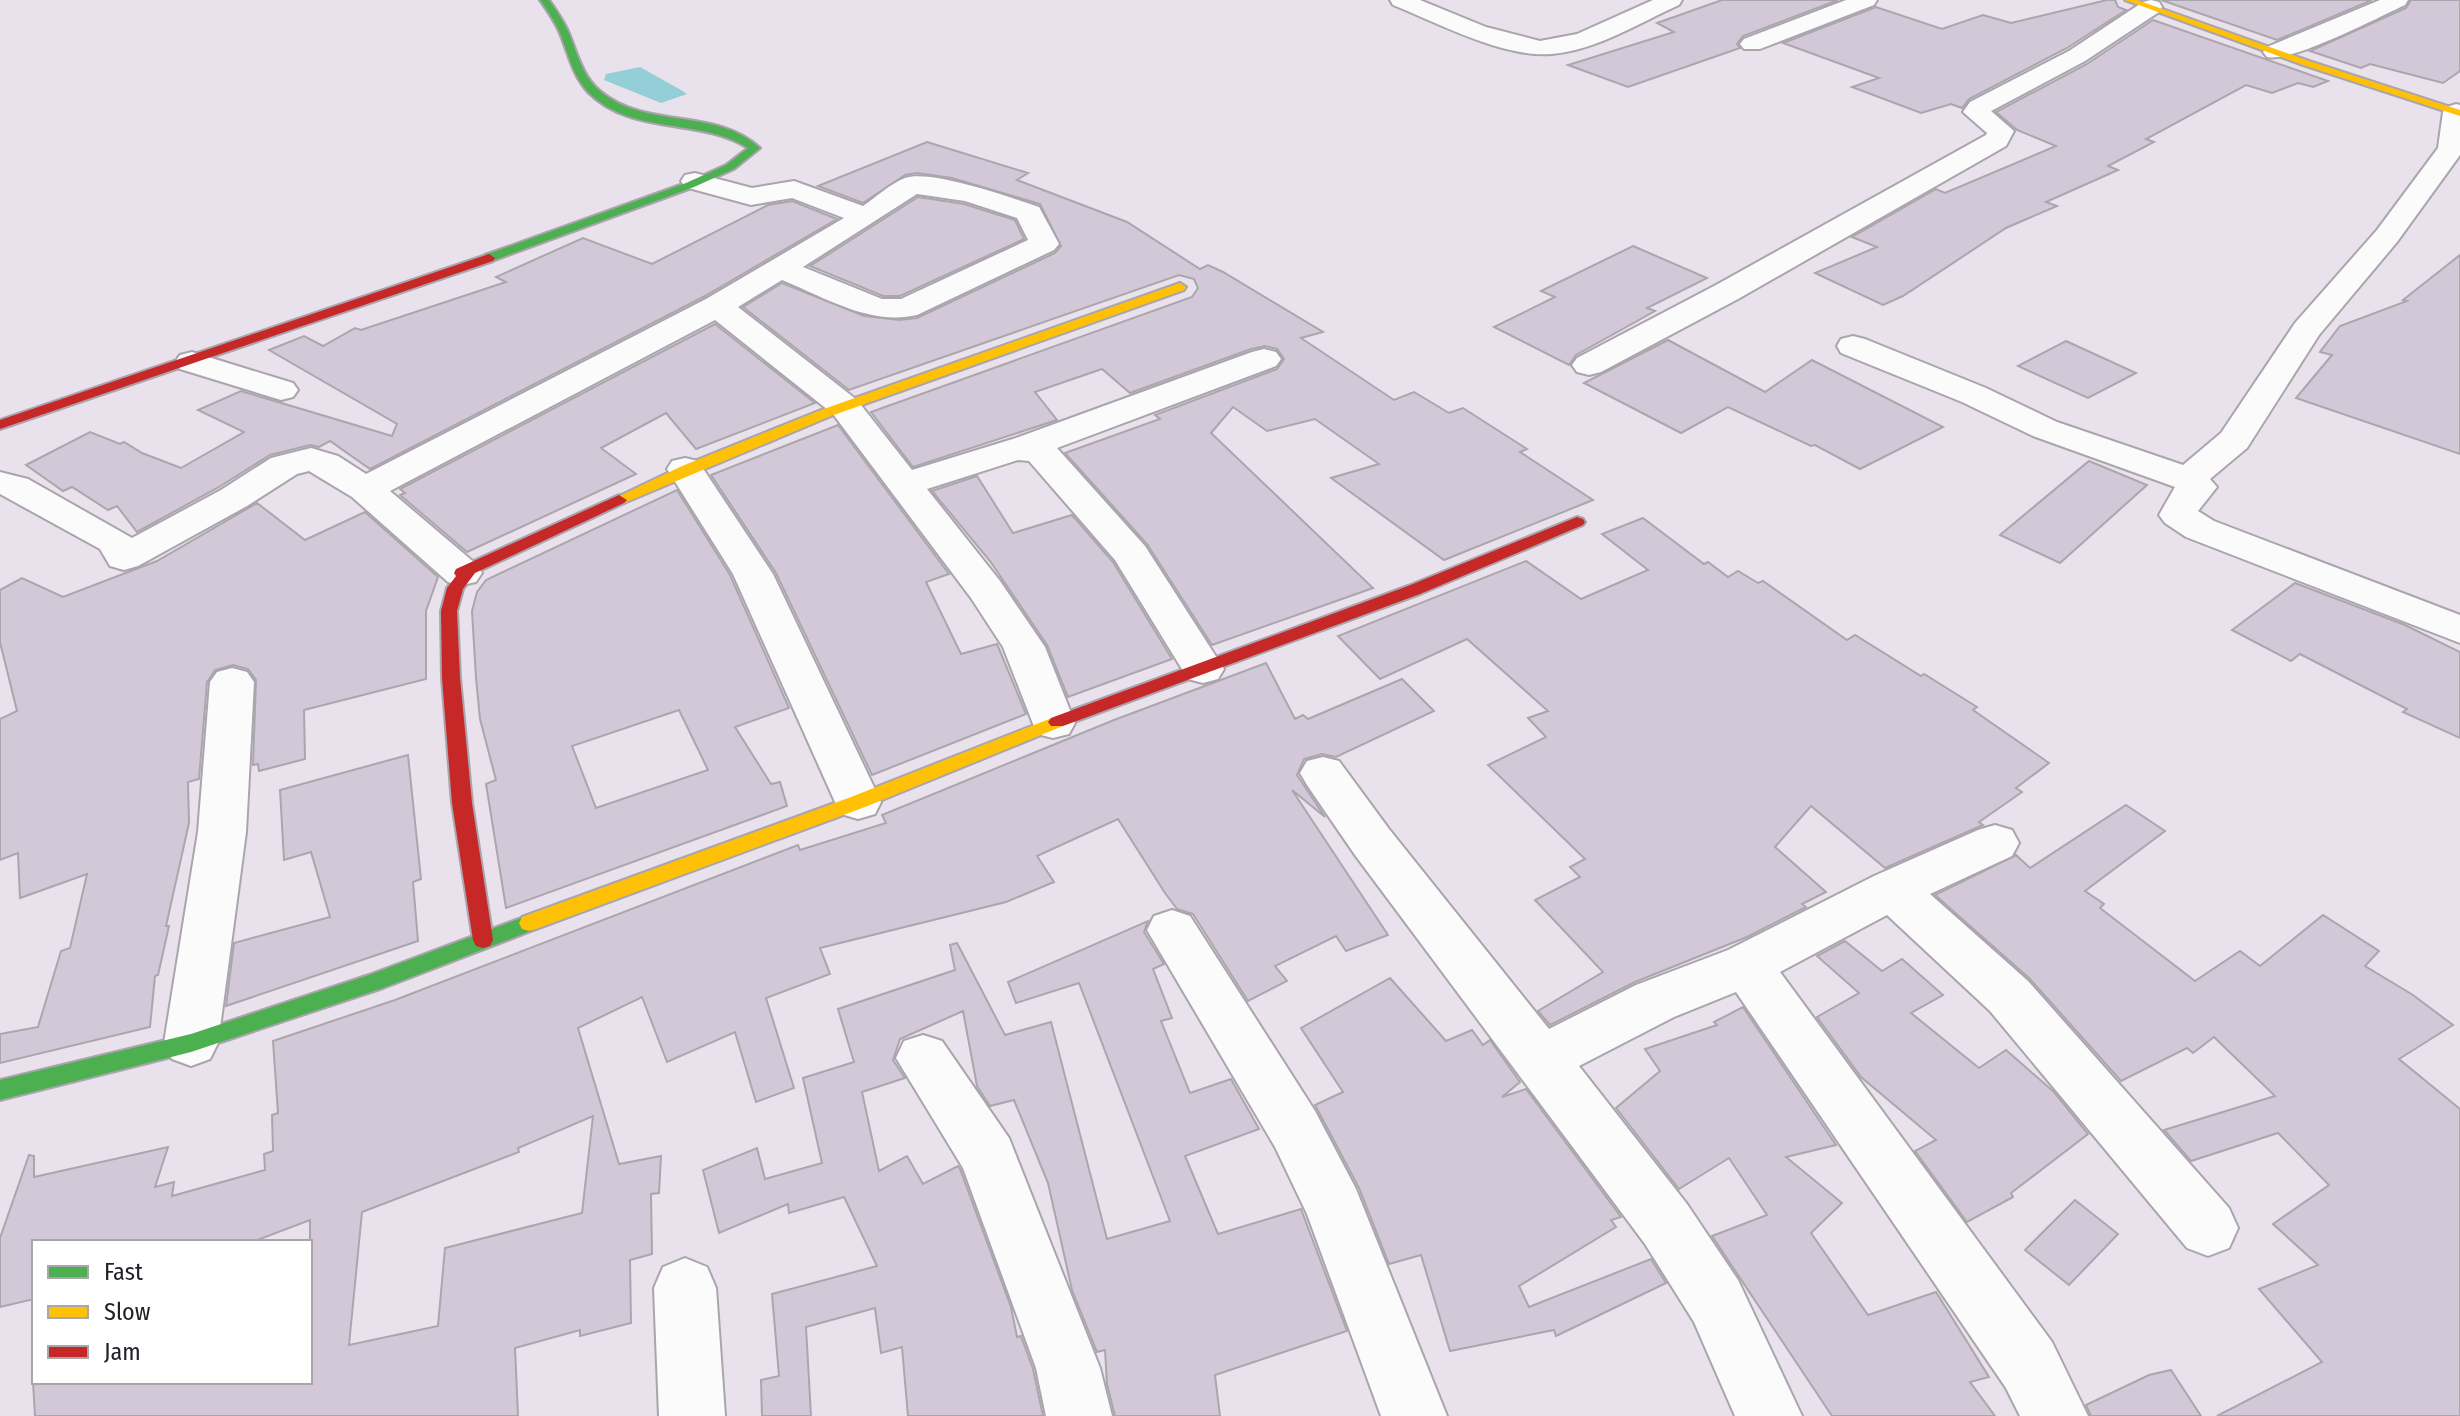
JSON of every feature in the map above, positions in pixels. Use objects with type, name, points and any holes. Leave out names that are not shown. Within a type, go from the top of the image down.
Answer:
[{"type":"street","points":[[0,425],[448,273],[741,163],[755,148],[748,138],[679,123],[641,119],[616,109],[585,81],[569,51],[561,27],[544,0]]},
{"type":"street","points":[[1401,0],[1536,48],[1554,48],[1584,39],[1671,0]]},
{"type":"street","points":[[1752,44],[1866,0]]},
{"type":"street","points":[[2275,52],[2345,25],[2397,0]]},
{"type":"street","points":[[1589,365],[1727,292],[1997,140],[2001,131],[1976,112],[1979,107],[2077,56],[2140,4],[2458,113],[2451,149],[2387,236],[2306,330],[2234,440],[2188,479]]},
{"type":"street","points":[[695,181],[751,197],[794,189],[866,217]]},
{"type":"street","points":[[365,489],[717,306],[779,268],[866,217],[912,185],[970,193],[1029,213],[1044,244],[906,308],[878,308],[779,268]]},
{"type":"street","points":[[462,573],[685,469],[845,407],[1180,287]]},
{"type":"street","points":[[717,306],[845,407],[986,590],[1024,647],[1053,723]]},
{"type":"street","points":[[1853,346],[1974,395],[2045,429],[2188,479],[2198,487],[2184,501],[2178,515],[2200,529],[2460,630]]},
{"type":"street","points":[[905,484],[1026,447],[1264,359]]},
{"type":"street","points":[[192,362],[281,390]]},
{"type":"street","points":[[1026,447],[1042,453],[1131,554],[1203,669]]},
{"type":"street","points":[[0,483],[15,487],[97,530],[116,542],[124,558],[295,462],[311,459],[325,464],[365,489],[462,573],[467,574],[455,588],[449,611],[451,678],[462,803],[483,940]]},
{"type":"street","points":[[685,469],[753,574],[858,802]]},
{"type":"street","points":[[0,1090],[191,1043],[375,982],[858,802],[1053,723],[1414,590],[1577,522]]},
{"type":"street","points":[[191,1043],[200,1005],[222,854],[230,765],[232,682]]},
{"type":"street","points":[[1323,773],[1372,842],[1666,1224],[1716,1301],[1769,1416]]},
{"type":"street","points":[[1539,1060],[1655,1001],[1746,965],[1892,890],[1995,843]]},
{"type":"street","points":[[1892,890],[2009,996],[2208,1228]]},
{"type":"street","points":[[1172,930],[1295,1129],[1335,1209],[1414,1416]]},
{"type":"street","points":[[1746,965],[2029,1365],[2055,1416]]},
{"type":"street","points":[[923,1058],[988,1156],[1068,1368],[1079,1416]]},
{"type":"street","points":[[685,1288],[692,1416]]},
{"type":"water","points":[[640,67],[687,94],[661,103],[604,80],[606,74]]},
{"type":"building","points":[[1722,0],[1838,0],[1743,36],[1737,44],[1740,48],[1628,87],[1568,65],[1674,32],[1657,23]]},
{"type":"building","points":[[2115,0],[2118,7],[2126,10],[2067,48],[1969,99],[1962,108],[1951,104],[1921,113],[1852,87],[1879,78],[1783,43],[1876,7],[1942,29],[1983,15],[2011,23]]},
{"type":"building","points":[[2161,0],[2372,0],[2277,40]]},
{"type":"building","points":[[2411,0],[2460,0],[2460,71],[2443,83],[2370,64],[2361,68],[2310,51],[2406,8]]},
{"type":"building","points":[[2153,20],[2328,81],[2313,87],[2298,83],[2272,93],[2246,85],[2146,139],[2154,142],[2108,166],[2118,170],[2046,202],[2057,206],[2006,228],[1903,296],[1883,305],[1815,273],[1877,247],[1852,237],[1936,189],[1945,193],[2056,146],[2017,130],[1996,112],[2087,64]]},
{"type":"building","points":[[927,142],[1028,173],[1017,180],[1127,222],[1200,269],[1208,265],[1223,272],[1323,332],[1301,338],[1394,400],[1414,392],[1449,413],[1463,408],[1527,449],[1520,452],[1593,500],[1444,560],[1331,478],[1379,464],[1315,419],[1267,431],[1233,407],[1211,433],[1373,588],[1212,645],[1147,544],[1065,453],[1160,419],[1155,415],[1277,369],[1284,359],[1277,349],[1265,346],[1251,349],[1130,393],[1102,369],[1035,392],[1057,420],[913,467],[871,412],[1192,297],[1198,288],[1194,279],[1179,275],[849,390],[743,307],[782,283],[864,316],[899,320],[917,318],[1055,253],[1061,246],[1040,204],[952,178],[917,173],[905,175],[863,203],[818,186]]},
{"type":"building","points":[[918,197],[964,204],[1015,220],[1024,239],[900,296],[883,296],[810,266]]},
{"type":"building","points":[[792,201],[837,219],[705,296],[370,469],[330,441],[319,447],[310,445],[270,455],[137,532],[117,506],[108,510],[72,487],[63,491],[26,465],[90,432],[120,444],[124,442],[142,453],[181,468],[244,432],[198,410],[241,391],[392,436],[397,424],[269,350],[304,336],[323,346],[355,328],[361,330],[506,282],[496,277],[583,238],[652,264],[768,205]]},
{"type":"building","points":[[1633,246],[1707,278],[1647,308],[1655,311],[1576,355],[1569,365],[1494,327],[1555,297],[1541,291]]},
{"type":"building","points":[[2460,255],[2460,454],[2296,398],[2332,355],[2320,352],[2340,326],[2407,301],[2403,300]]},
{"type":"building","points":[[715,324],[815,403],[696,449],[666,413],[601,448],[636,474],[467,552],[400,495],[405,493],[400,489]]},
{"type":"building","points":[[1668,340],[1765,392],[1812,360],[1943,427],[1860,469],[1815,445],[1811,446],[1728,407],[1681,433],[1584,383]]},
{"type":"building","points":[[2066,341],[2136,373],[2088,398],[2018,366]]},
{"type":"building","points":[[838,425],[949,574],[926,582],[961,654],[997,644],[1026,714],[872,775],[776,573],[711,475]]},
{"type":"building","points":[[2089,461],[2147,485],[2060,563],[2000,535]]},
{"type":"building","points":[[977,476],[1013,533],[1072,515],[1113,562],[1172,659],[1068,697],[1047,645],[990,561],[932,491]]},
{"type":"building","points":[[677,490],[730,575],[789,708],[735,727],[771,784],[780,782],[787,806],[506,908],[486,784],[496,780],[480,719],[476,678],[472,611],[477,592],[486,580]],"holes":[[[679,710],[708,770],[596,808],[572,746]]]},
{"type":"building","points":[[257,503],[305,540],[365,512],[438,577],[426,611],[426,679],[304,710],[305,759],[259,771],[258,764],[253,765],[256,680],[248,669],[233,665],[215,670],[207,682],[199,779],[188,782],[189,823],[166,926],[169,926],[158,975],[155,976],[150,1027],[0,1063],[0,1034],[38,1027],[61,951],[70,948],[87,874],[20,898],[18,853],[0,860],[0,719],[17,711],[0,642],[0,590],[22,578],[63,597],[157,561]]},
{"type":"building","points":[[1643,518],[1704,564],[1708,562],[1728,577],[1738,571],[1758,583],[1763,581],[1847,640],[1855,635],[1921,676],[1924,674],[1977,707],[1973,710],[2049,763],[2016,788],[2022,792],[1979,822],[1983,825],[1885,868],[1811,806],[1775,847],[1826,892],[1802,904],[1806,907],[1747,937],[1635,982],[1550,1025],[1538,1011],[1603,972],[1535,900],[1580,877],[1570,867],[1585,859],[1488,765],[1546,737],[1528,718],[1548,711],[1467,639],[1380,679],[1338,636],[1526,561],[1581,599],[1648,570],[1602,534]]},
{"type":"building","points":[[2295,583],[2405,625],[2460,652],[2460,738],[2403,712],[2407,709],[2300,654],[2291,661],[2232,630]]},
{"type":"building","points":[[1266,663],[1295,719],[1303,715],[1308,719],[1402,679],[1434,711],[1336,757],[1322,754],[1304,759],[1297,775],[1325,817],[1292,790],[1388,935],[1346,951],[1336,936],[1275,966],[1287,981],[1248,1001],[1193,914],[1177,909],[1118,819],[1037,856],[1054,882],[1006,902],[820,948],[830,974],[766,998],[794,1088],[756,1102],[735,1032],[667,1062],[642,997],[578,1028],[619,1164],[661,1156],[659,1193],[651,1194],[652,1254],[630,1260],[631,1323],[580,1336],[580,1330],[515,1348],[518,1416],[35,1416],[33,1384],[312,1384],[312,1240],[310,1220],[257,1240],[32,1240],[32,1299],[0,1307],[0,1238],[29,1155],[34,1156],[34,1177],[168,1147],[155,1187],[174,1182],[172,1196],[265,1170],[264,1154],[273,1151],[272,1115],[278,1113],[273,1041],[395,1000],[798,845],[800,850],[886,823],[882,815],[1114,720]],"holes":[[[593,1116],[582,1213],[445,1248],[438,1326],[349,1345],[362,1212],[519,1152],[518,1148]]]},
{"type":"building","points":[[408,755],[421,879],[413,882],[418,941],[226,1006],[234,943],[330,917],[311,852],[284,860],[280,790]]},
{"type":"building","points":[[2126,805],[2165,831],[2085,891],[2104,904],[2100,908],[2195,981],[2240,951],[2260,966],[2323,915],[2379,951],[2365,966],[2413,995],[2453,1025],[2399,1059],[2460,1109],[2460,1416],[2217,1416],[2322,1362],[2259,1289],[2318,1265],[2273,1224],[2329,1185],[2278,1133],[2191,1161],[2164,1130],[2275,1096],[2214,1037],[2193,1053],[2187,1048],[2121,1081],[2030,979],[1935,895],[2016,855],[2030,868]]},
{"type":"building","points":[[1148,921],[1144,932],[1164,964],[1153,969],[1172,1018],[1161,1021],[1190,1093],[1231,1079],[1259,1129],[1185,1156],[1218,1234],[1301,1209],[1347,1331],[1215,1375],[1220,1416],[1115,1416],[1107,1384],[1105,1350],[1097,1352],[1072,1290],[1048,1183],[1014,1100],[990,1106],[977,1086],[963,1011],[900,1039],[893,1060],[905,1078],[862,1092],[879,1171],[907,1156],[923,1184],[958,1166],[960,1169],[1011,1307],[1017,1337],[1021,1336],[1033,1369],[1043,1416],[908,1416],[902,1347],[881,1353],[875,1308],[806,1327],[811,1416],[762,1416],[761,1380],[779,1376],[772,1294],[877,1266],[844,1197],[789,1213],[788,1204],[719,1233],[703,1170],[757,1148],[765,1179],[822,1163],[803,1078],[854,1062],[838,1009],[955,970],[950,945],[957,943],[1005,1035],[1051,1022],[1107,1239],[1170,1221],[1079,983],[1016,1003],[1008,982]]},
{"type":"building","points":[[1845,941],[1882,971],[1902,959],[1943,995],[1911,1013],[1979,1068],[2006,1050],[2054,1092],[2088,1134],[2011,1193],[2013,1197],[1967,1222],[1915,1151],[1936,1140],[1861,1077],[1817,1017],[1859,993],[1817,956]]},
{"type":"building","points":[[1390,978],[1446,1041],[1472,1030],[1483,1045],[1490,1040],[1520,1082],[1502,1097],[1526,1089],[1621,1217],[1611,1220],[1616,1227],[1519,1286],[1529,1307],[1651,1259],[1666,1283],[1556,1336],[1554,1330],[1450,1351],[1421,1255],[1389,1264],[1359,1188],[1315,1105],[1343,1092],[1301,1028]]},
{"type":"building","points":[[1743,1007],[1836,1145],[1786,1157],[1842,1203],[1811,1233],[1868,1315],[1936,1292],[1989,1377],[1970,1382],[1995,1416],[1832,1416],[1712,1236],[1767,1215],[1729,1158],[1679,1189],[1616,1108],[1660,1071],[1645,1049],[1717,1025],[1714,1022]]},
{"type":"building","points":[[2075,1200],[2118,1234],[2069,1285],[2025,1250]]},
{"type":"building","points":[[2171,1370],[2201,1416],[2091,1416],[2086,1405],[2149,1375]]},
{"type":"traffic: fast","points":[[489,258],[690,185],[730,167],[755,148],[737,136],[717,129],[654,120],[613,106],[594,92],[583,78],[562,28],[544,0]]},
{"type":"traffic: fast","points":[[0,1090],[191,1043],[375,982],[529,923]]},
{"type":"traffic: slow","points":[[2129,0],[2306,63],[2460,113]]},
{"type":"traffic: slow","points":[[619,500],[826,413],[1180,287]]},
{"type":"traffic: slow","points":[[529,923],[858,802],[1057,722]]},
{"type":"traffic: jam","points":[[0,425],[489,258]]},
{"type":"traffic: jam","points":[[483,940],[462,803],[451,678],[449,611],[455,588],[467,574],[462,573],[619,500]]},
{"type":"traffic: jam","points":[[1057,722],[1414,590],[1577,522]]}]
